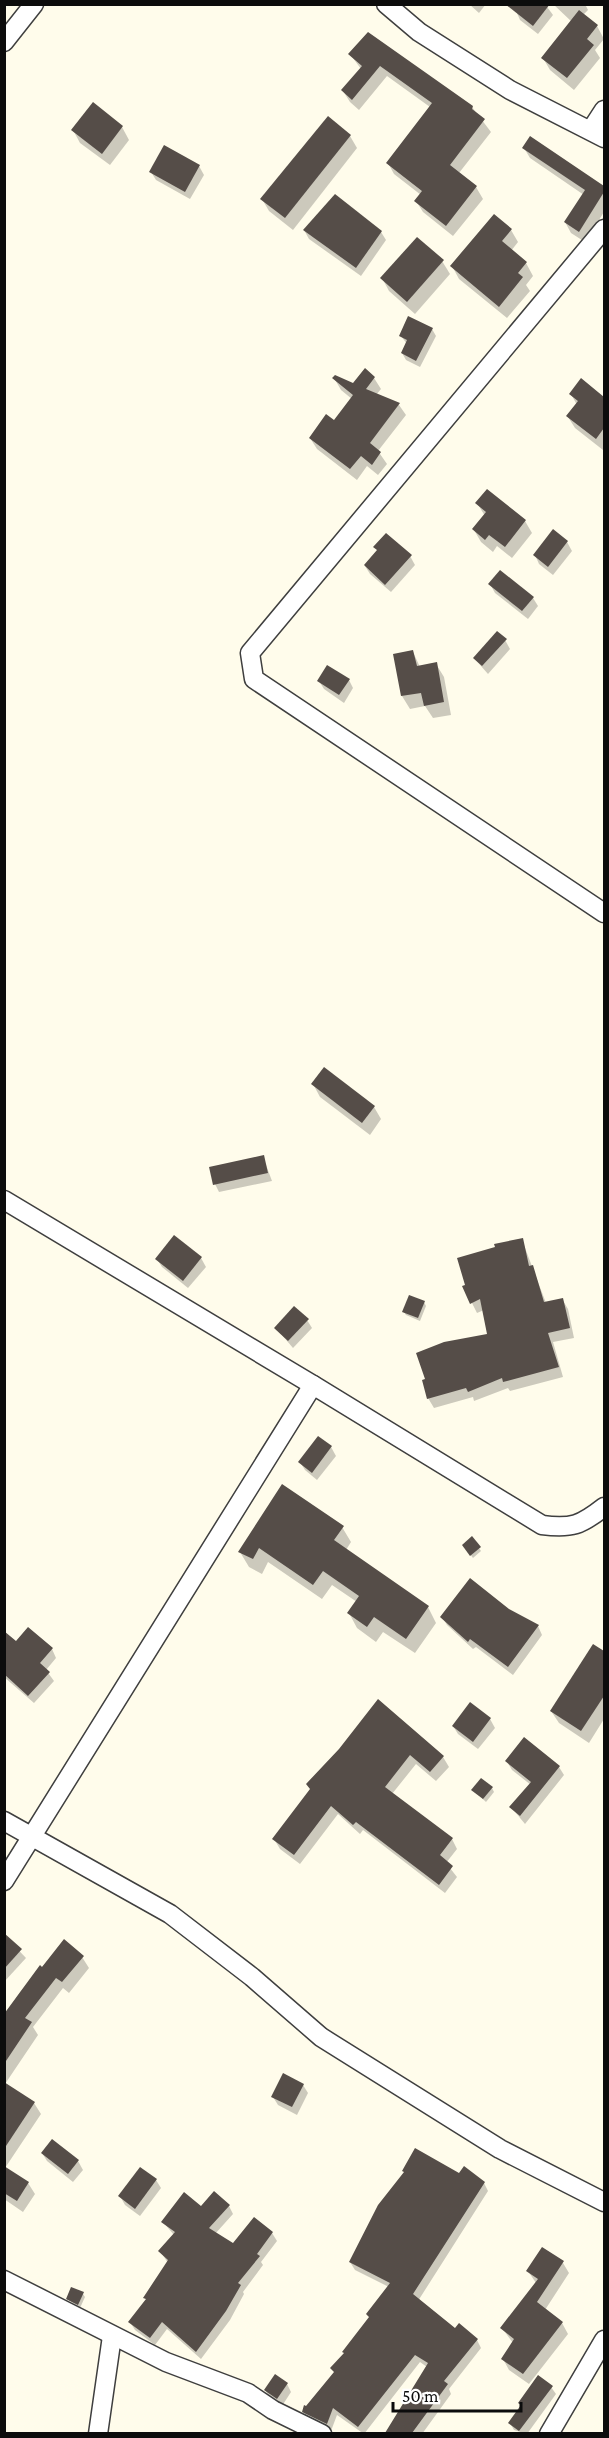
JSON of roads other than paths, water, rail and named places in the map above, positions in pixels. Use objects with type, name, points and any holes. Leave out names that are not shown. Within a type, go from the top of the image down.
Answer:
[{"type":"street","points":[[4,42],[34,4]]},
{"type":"street","points":[[386,4],[418,32],[510,90],[598,134],[604,110]]},
{"type":"street","points":[[604,229],[250,653],[254,679],[604,913]]},
{"type":"street","points":[[4,1200],[542,1525],[562,1528],[584,1523],[604,1507]]},
{"type":"street","points":[[4,1881],[313,1385]]},
{"type":"street","points":[[4,1821],[170,1914],[252,1977],[321,2037],[501,2149],[604,2202]]},
{"type":"street","points":[[4,2280],[166,2362],[248,2393],[283,2416],[322,2433]]},
{"type":"street","points":[[98,2433],[112,2336]]},
{"type":"street","points":[[549,2433],[604,2340]]}]
